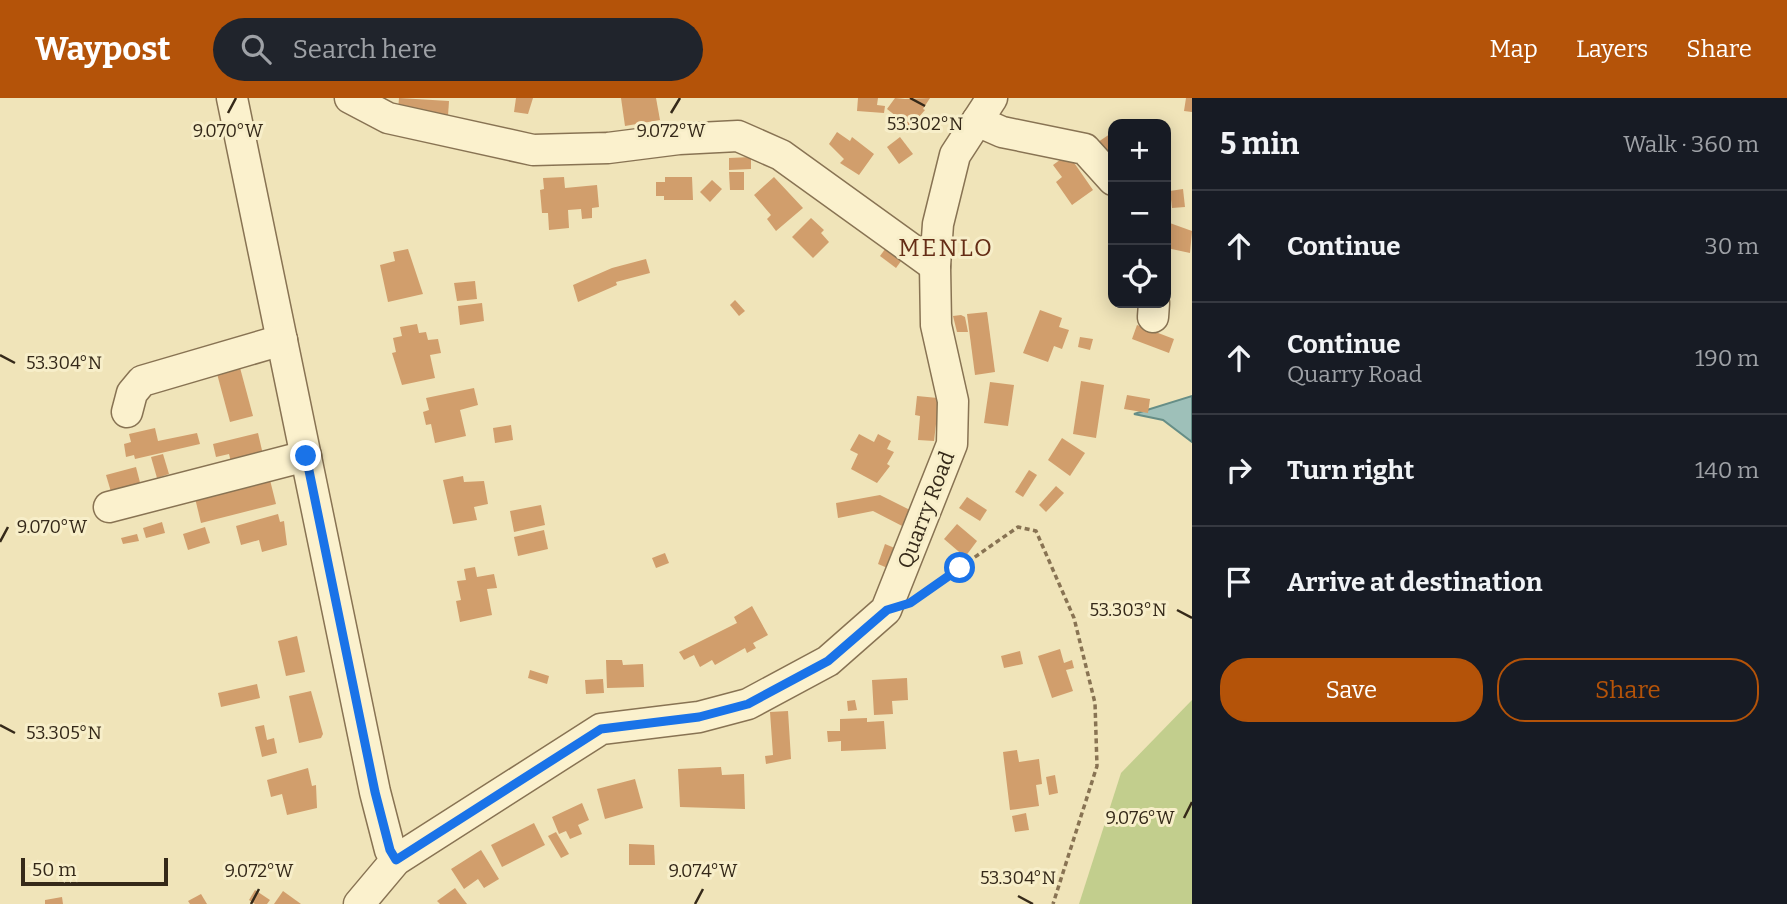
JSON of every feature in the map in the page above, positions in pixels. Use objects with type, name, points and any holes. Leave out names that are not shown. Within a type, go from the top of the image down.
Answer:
[{"type":"street","points":[[232,98],[375,792],[390,850],[396,860]]},
{"type":"street","points":[[350,98],[388,118],[533,150],[608,148],[679,139],[738,136],[781,155],[935,266]]},
{"type":"street","points":[[984,110],[1002,132],[1085,149],[1108,174]]},
{"type":"street","name":"Quarry Road","points":[[359,904],[396,860],[601,729],[699,717],[748,704],[828,661],[887,610],[952,444],[954,401],[936,325],[935,266],[938,224],[955,155],[984,110]]},
{"type":"street","points":[[127,412],[132,393],[142,381],[282,340]]},
{"type":"street","points":[[108,507],[306,456]]},
{"type":"path","points":[[887,610],[910,603],[1018,527],[1036,531],[1074,618],[1095,703],[1097,766],[1053,904]]},
{"type":"green space","points":[[1192,700],[1192,904],[1079,904],[1121,773]]},
{"type":"water","points":[[1192,396],[1192,442],[1163,420],[1134,414]]},
{"type":"building","points":[[399,98],[449,101],[448,116],[398,111]]},
{"type":"building","points":[[516,98],[533,98],[528,114],[514,112]]},
{"type":"building","points":[[621,98],[656,98],[660,120],[625,126]]},
{"type":"building","points":[[858,98],[878,98],[877,105],[885,106],[884,113],[857,111]]},
{"type":"building","points":[[895,98],[930,98],[923,109],[925,110],[910,127],[887,109]]},
{"type":"building","points":[[1186,98],[1192,98],[1192,112],[1184,111]]},
{"type":"building","points":[[837,132],[850,141],[852,137],[874,154],[859,175],[840,163],[844,159],[829,144]]},
{"type":"building","points":[[1108,135],[1108,153],[1105,156],[1095,144]]},
{"type":"building","points":[[900,137],[913,154],[899,164],[887,147]]},
{"type":"building","points":[[1068,154],[1093,190],[1072,205],[1056,182],[1062,177],[1053,165]]},
{"type":"building","points":[[751,157],[751,169],[729,170],[729,158]]},
{"type":"building","points":[[729,172],[744,172],[744,190],[730,190]]},
{"type":"building","points":[[564,177],[565,188],[597,185],[599,207],[592,208],[592,218],[582,219],[581,209],[568,210],[569,228],[549,230],[548,213],[542,213],[540,190],[544,189],[543,178]]},
{"type":"building","points":[[665,177],[692,177],[693,200],[664,200],[664,196],[656,196],[656,182],[665,182]]},
{"type":"building","points":[[774,177],[803,208],[776,231],[767,219],[771,215],[754,195]]},
{"type":"building","points":[[712,180],[722,189],[710,202],[700,192]]},
{"type":"building","points":[[1183,189],[1185,207],[1172,208],[1171,191]]},
{"type":"building","points":[[811,218],[824,230],[821,233],[829,242],[813,258],[792,237]]},
{"type":"building","points":[[1171,223],[1192,231],[1190,253],[1171,249]]},
{"type":"building","points":[[888,245],[904,257],[896,268],[880,256]]},
{"type":"building","points":[[408,249],[423,294],[388,302],[380,265],[395,261],[393,252]]},
{"type":"building","points":[[646,259],[650,273],[616,282],[617,285],[578,302],[573,285],[612,268]]},
{"type":"building","points":[[475,281],[477,299],[457,301],[454,283]]},
{"type":"building","points":[[735,300],[745,311],[739,316],[730,305]]},
{"type":"building","points":[[482,303],[484,321],[460,325],[458,306]]},
{"type":"building","points":[[1040,310],[1062,318],[1059,327],[1069,330],[1062,349],[1054,346],[1048,362],[1023,353]]},
{"type":"building","points":[[987,312],[995,372],[975,375],[967,314]]},
{"type":"building","points":[[953,316],[965,317],[968,332],[957,332]]},
{"type":"building","points":[[417,324],[419,333],[426,332],[428,340],[438,339],[441,353],[430,355],[435,378],[402,385],[392,353],[396,352],[393,338],[402,336],[400,327]]},
{"type":"building","points":[[1137,325],[1174,339],[1169,353],[1132,339]]},
{"type":"building","points":[[1080,337],[1093,339],[1090,350],[1078,347]]},
{"type":"building","points":[[239,364],[253,416],[230,422],[216,370]]},
{"type":"building","points":[[1081,381],[1104,385],[1096,438],[1073,434]]},
{"type":"building","points":[[990,382],[1014,385],[1008,426],[984,423]]},
{"type":"building","points":[[474,388],[478,405],[460,410],[466,436],[435,443],[431,424],[426,425],[423,412],[429,410],[426,398]]},
{"type":"building","points":[[1127,395],[1150,399],[1148,413],[1124,409]]},
{"type":"building","points":[[917,396],[948,399],[942,424],[936,424],[934,441],[918,440],[920,416],[915,415]]},
{"type":"building","points":[[511,425],[513,440],[495,443],[493,428]]},
{"type":"building","points":[[155,428],[158,441],[197,433],[200,444],[135,459],[134,455],[126,457],[124,444],[131,442],[129,434]]},
{"type":"building","points":[[258,433],[264,459],[232,466],[229,454],[216,457],[213,444]]},
{"type":"building","points":[[859,434],[874,442],[878,434],[891,441],[887,449],[894,452],[887,464],[890,466],[877,483],[851,469],[858,454],[850,450]]},
{"type":"building","points":[[1062,438],[1085,453],[1070,476],[1048,460]]},
{"type":"building","points":[[163,454],[169,474],[157,478],[151,457]]},
{"type":"building","points":[[136,467],[143,494],[114,502],[106,475]]},
{"type":"building","points":[[1029,470],[1037,475],[1023,497],[1015,492]]},
{"type":"building","points":[[269,476],[276,504],[201,523],[195,498]]},
{"type":"building","points":[[463,476],[464,482],[484,481],[488,504],[474,507],[477,520],[453,524],[443,480]]},
{"type":"building","points":[[1056,486],[1064,493],[1046,512],[1039,505]]},
{"type":"building","points":[[880,495],[916,513],[908,529],[873,511],[838,518],[836,503]]},
{"type":"building","points":[[967,497],[987,510],[980,521],[959,508]]},
{"type":"building","points":[[541,505],[545,525],[514,532],[510,511]]},
{"type":"building","points":[[278,514],[280,522],[284,521],[287,545],[262,552],[259,540],[241,545],[236,526]]},
{"type":"building","points":[[162,522],[165,533],[146,538],[143,528]]},
{"type":"building","points":[[957,524],[977,541],[965,557],[944,539]]},
{"type":"building","points":[[205,527],[210,543],[188,550],[183,534]]},
{"type":"building","points":[[544,530],[548,549],[518,556],[514,537]]},
{"type":"building","points":[[137,534],[139,541],[123,544],[121,538]]},
{"type":"building","points":[[885,544],[897,549],[890,569],[878,564]]},
{"type":"building","points":[[665,553],[669,563],[656,568],[652,558]]},
{"type":"building","points":[[475,567],[477,577],[494,574],[497,588],[487,589],[492,615],[460,622],[456,601],[461,600],[457,581],[466,580],[464,569]]},
{"type":"building","points":[[752,606],[768,635],[753,643],[756,648],[747,653],[745,648],[715,665],[712,660],[700,667],[694,655],[684,660],[679,652],[737,623],[734,617]]},
{"type":"building","points":[[297,636],[305,672],[286,676],[278,641]]},
{"type":"building","points":[[1060,649],[1064,663],[1072,660],[1074,668],[1066,670],[1073,691],[1052,698],[1038,656]]},
{"type":"building","points":[[1020,651],[1023,664],[1004,668],[1001,656]]},
{"type":"building","points":[[606,660],[622,660],[623,665],[643,664],[644,687],[607,688]]},
{"type":"building","points":[[530,670],[549,676],[547,684],[528,678]]},
{"type":"building","points":[[907,678],[908,700],[892,701],[893,714],[874,715],[872,680]]},
{"type":"building","points":[[603,679],[604,693],[586,694],[585,680]]},
{"type":"building","points":[[257,684],[260,698],[221,707],[218,693]]},
{"type":"building","points":[[311,691],[323,734],[321,738],[299,743],[289,696]]},
{"type":"building","points":[[855,700],[857,710],[848,711],[847,701]]},
{"type":"building","points":[[788,711],[791,759],[766,764],[765,756],[773,755],[770,712]]},
{"type":"building","points":[[867,718],[867,722],[884,721],[886,749],[841,751],[841,741],[828,742],[827,731],[840,731],[840,719]]},
{"type":"building","points":[[264,725],[267,740],[274,738],[277,753],[262,757],[255,727]]},
{"type":"building","points":[[1017,750],[1019,762],[1039,759],[1042,784],[1036,785],[1039,806],[1010,810],[1003,752]]},
{"type":"building","points":[[721,767],[722,775],[744,774],[745,809],[680,807],[678,769]]},
{"type":"building","points":[[308,768],[312,786],[316,785],[317,808],[287,815],[282,794],[271,797],[267,780]]},
{"type":"building","points":[[1055,775],[1058,793],[1049,795],[1046,777]]},
{"type":"building","points":[[635,779],[643,808],[605,819],[597,789]]},
{"type":"building","points":[[582,803],[589,820],[578,825],[582,834],[570,839],[566,831],[559,834],[552,817]]},
{"type":"building","points":[[1026,813],[1029,830],[1015,832],[1012,816]]},
{"type":"building","points":[[534,823],[545,845],[502,867],[491,845]]},
{"type":"building","points":[[556,832],[569,854],[561,858],[548,836]]},
{"type":"building","points":[[629,844],[654,845],[655,865],[629,865]]},
{"type":"building","points":[[481,850],[499,879],[484,888],[478,879],[464,889],[451,869]]},
{"type":"building","points":[[455,888],[467,904],[440,904],[437,901]]},
{"type":"building","points":[[255,890],[270,900],[267,904],[255,904],[249,900]]},
{"type":"building","points":[[283,891],[301,904],[274,904]]},
{"type":"building","points":[[201,894],[207,904],[190,904],[188,901]]},
{"type":"building","points":[[62,897],[63,904],[45,904],[45,900]]},
{"type":"district","name":"MENLO","points":[[946,248]]},
{"type":"route","points":[[306,456],[375,792],[390,850],[396,860],[601,729],[699,717],[748,704],[828,661],[887,610],[910,603],[960,568]]}]
